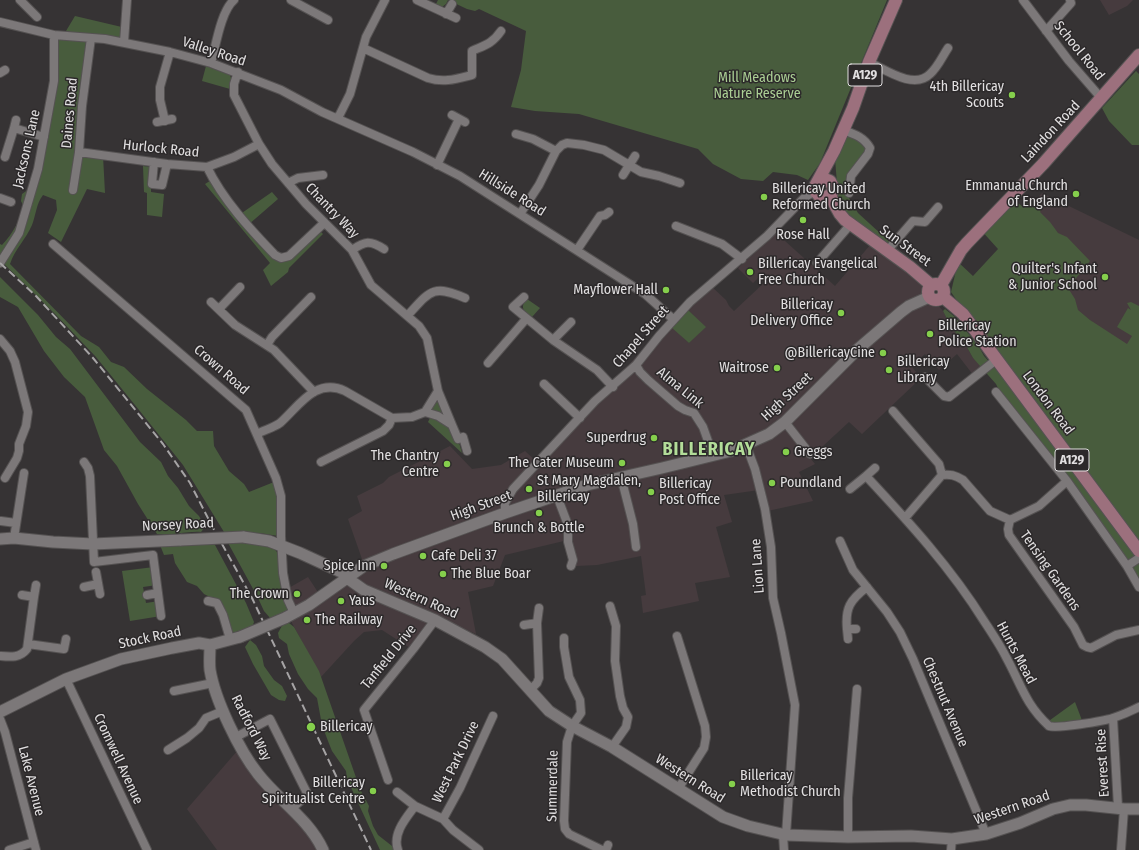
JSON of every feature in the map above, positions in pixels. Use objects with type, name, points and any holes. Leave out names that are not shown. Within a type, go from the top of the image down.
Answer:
[{"type":"main road","name":"A129","points":[[821,185],[842,130],[853,108],[886,20],[896,0]]},
{"type":"main road","name":"Laindon Road","points":[[934,289],[964,246],[1043,164],[1102,99],[1139,55]]},
{"type":"main road","name":"Sun Street","points":[[821,185],[820,197],[830,196],[840,214],[850,225],[910,267],[934,289]]},
{"type":"main road","name":"London Road","points":[[934,289],[936,300],[943,297],[963,314],[1139,551]]},
{"type":"street","points":[[20,0],[36,17]]},
{"type":"street","points":[[124,42],[127,0]]},
{"type":"street","points":[[291,0],[328,20]]},
{"type":"street","points":[[338,118],[350,94],[370,29],[386,0]]},
{"type":"street","points":[[417,0],[456,18]]},
{"type":"street","name":"School Road","points":[[1023,0],[1046,31],[1102,99]]},
{"type":"street","points":[[1046,31],[1072,3],[1070,0]]},
{"type":"street","points":[[211,63],[229,1]]},
{"type":"street","points":[[446,14],[452,4]]},
{"type":"street","name":"Valley Road","points":[[0,22],[54,35],[124,42],[211,63],[238,72],[281,90],[322,112]]},
{"type":"street","points":[[363,48],[428,78],[438,81],[448,81],[472,75],[472,51],[490,43],[501,31]]},
{"type":"street","name":"Jacksons Lane","points":[[2,259],[19,233],[34,183],[54,81],[54,35]]},
{"type":"street","name":"Daines Road","points":[[73,190],[79,152],[82,106],[91,38]]},
{"type":"street","points":[[869,62],[893,73],[915,80],[929,76],[948,48]]},
{"type":"street","points":[[165,121],[160,100],[160,87],[170,52]]},
{"type":"street","name":"Chantry Way","points":[[238,72],[234,84],[234,95],[259,144],[288,183],[324,223],[352,250],[370,285],[397,308],[408,315],[419,326],[427,338],[438,391],[452,425]]},
{"type":"street","name":"Hillside Road","points":[[322,112],[338,118],[460,176],[645,294],[673,319]]},
{"type":"street","points":[[437,164],[459,119]]},
{"type":"street","points":[[4,157],[15,124],[44,137]]},
{"type":"street","points":[[842,130],[860,137],[866,141],[870,148],[868,154],[851,176],[849,193]]},
{"type":"street","points":[[516,134],[533,139],[556,151]]},
{"type":"street","points":[[520,214],[539,185],[556,151],[562,145],[567,143],[604,150],[641,172],[660,176],[680,183]]},
{"type":"street","name":"Hurlock Road","points":[[79,152],[167,164],[207,167],[234,157],[259,144]]},
{"type":"street","points":[[624,175],[635,156]]},
{"type":"street","points":[[154,162],[152,184],[156,185],[162,185],[167,164]]},
{"type":"street","points":[[207,167],[216,184],[239,215],[275,255],[281,258],[289,256],[324,223]]},
{"type":"street","points":[[288,183],[298,178],[323,175]]},
{"type":"street","name":"Chapel Street","points":[[505,513],[505,502],[513,489],[595,401],[613,387],[636,365],[673,319],[709,284],[767,236],[800,201],[821,185]]},
{"type":"street","points":[[0,198],[11,202]]},
{"type":"street","points":[[887,251],[913,221],[925,222],[938,207]]},
{"type":"street","points":[[577,250],[600,216],[609,212]]},
{"type":"street","points":[[817,263],[850,225]]},
{"type":"street","points":[[676,226],[722,244],[742,258]]},
{"type":"street","points":[[352,250],[359,245],[369,242],[384,249]]},
{"type":"street","name":"Crown Road","points":[[53,244],[243,407],[257,434],[276,478],[281,496],[282,546],[290,616]]},
{"type":"street","points":[[219,309],[240,287]]},
{"type":"street","name":"High Street","points":[[309,605],[364,566],[505,513],[587,485],[714,455],[746,445],[768,434],[785,422],[868,340],[909,306],[934,289]]},
{"type":"street","points":[[408,315],[422,300],[437,290],[445,291],[465,298]]},
{"type":"street","points":[[267,345],[272,337],[311,297]]},
{"type":"street","points":[[524,297],[513,307],[553,340],[597,370],[613,387]]},
{"type":"street","points":[[212,302],[235,325],[267,345],[280,356],[314,392]]},
{"type":"street","points":[[488,363],[526,319]]},
{"type":"street","points":[[553,340],[571,322]]},
{"type":"street","points":[[0,339],[10,352],[15,362],[28,412],[26,426],[19,444],[17,458],[5,478]]},
{"type":"street","points":[[925,377],[944,396],[949,397],[996,360]]},
{"type":"street","name":"Alma Link","points":[[636,365],[640,372],[652,384],[678,406],[684,410],[694,413],[703,427],[714,455]]},
{"type":"street","points":[[544,384],[580,418]]},
{"type":"street","points":[[257,434],[278,424],[295,406],[314,392],[328,388],[337,387],[392,418],[412,417],[425,412],[438,391]]},
{"type":"street","points":[[996,392],[1067,481],[1127,566],[1139,587]]},
{"type":"street","points":[[893,410],[939,464],[942,475],[905,518]]},
{"type":"street","points":[[425,412],[438,416],[452,425],[458,439],[463,437],[467,451]]},
{"type":"street","points":[[321,462],[383,431],[392,418]]},
{"type":"street","points":[[785,422],[810,454]]},
{"type":"street","name":"Lion Lane","points":[[746,445],[755,469],[766,510],[771,547],[773,598],[795,705],[784,850]]},
{"type":"street","points":[[84,462],[88,468],[90,476],[93,544],[95,567],[100,594]]},
{"type":"street","points":[[850,489],[875,468]]},
{"type":"street","points":[[14,538],[24,473]]},
{"type":"street","name":"Tensing Gardens","points":[[942,475],[953,474],[963,480],[990,511],[1010,520],[1008,529],[1011,539],[1070,621],[1083,645],[1091,648],[1116,635],[1139,630]]},
{"type":"street","name":"Hunts Mead","points":[[866,476],[905,518],[948,569],[984,620],[1007,658],[1029,704],[1046,723],[1052,728],[1113,718],[1139,707]]},
{"type":"street","points":[[621,477],[633,524],[636,547]]},
{"type":"street","points":[[1010,520],[1039,506],[1067,481]]},
{"type":"street","points":[[557,496],[568,525],[568,542],[573,560],[571,566]]},
{"type":"street","points":[[1,521],[16,523]]},
{"type":"street","name":"Norsey Road","points":[[0,539],[14,538],[93,544],[243,537],[269,541],[349,577]]},
{"type":"street","name":"Chestnut Avenue","points":[[840,541],[853,570],[875,596],[900,632],[913,659],[986,834]]},
{"type":"street","points":[[95,567],[153,555],[161,616]]},
{"type":"street","points":[[1127,566],[1139,558]]},
{"type":"street","name":"Western Road","points":[[349,577],[364,590],[435,620],[472,639],[502,659],[549,710],[572,726],[612,747],[723,817],[734,822],[785,835],[848,837],[912,836],[951,845],[1013,825],[1053,809],[1070,805],[1139,809]]},
{"type":"street","points":[[84,587],[98,584]]},
{"type":"street","points":[[0,656],[18,657],[24,653],[28,644],[36,585]]},
{"type":"street","points":[[848,639],[846,617],[849,606],[855,596],[867,587]]},
{"type":"street","points":[[147,595],[158,593]]},
{"type":"street","points":[[22,595],[34,597]]},
{"type":"street","points":[[208,601],[217,603],[235,638]]},
{"type":"street","name":"Stock Road","points":[[0,712],[66,679],[121,659],[199,643],[210,645],[235,638],[290,616],[309,605]]},
{"type":"street","points":[[610,606],[619,626],[615,661],[620,696],[623,708],[628,717],[626,727],[612,747]]},
{"type":"street","points":[[530,690],[537,683],[539,678],[537,624],[539,608]]},
{"type":"street","name":"Tanfield Drive","points":[[388,780],[364,710],[435,620]]},
{"type":"street","points":[[524,625],[537,624]]},
{"type":"street","points":[[847,629],[856,629]]},
{"type":"street","points":[[677,636],[706,736],[704,748],[678,789]]},
{"type":"street","points":[[28,644],[64,649],[66,638]]},
{"type":"street","points":[[565,644],[569,677],[580,700],[581,706],[581,713],[572,726]]},
{"type":"street","name":"Radford Way","points":[[210,645],[210,668],[213,683],[223,711],[236,737],[258,774],[310,828],[323,850]]},
{"type":"street","name":"Cromwell Avenue","points":[[66,679],[147,850]]},
{"type":"street","points":[[174,691],[213,683]]},
{"type":"street","points":[[848,837],[848,798],[857,689]]},
{"type":"street","points":[[168,750],[187,738],[199,728],[206,718],[223,711]]},
{"type":"street","name":"West Park Drive","points":[[443,819],[460,788],[493,716]]},
{"type":"street","name":"Everest Rise","points":[[1113,718],[1121,808],[1121,850]]},
{"type":"street","name":"Lake Avenue","points":[[0,719],[5,732],[35,846]]},
{"type":"street","points":[[236,737],[270,719],[308,794],[291,809]]},
{"type":"street","name":"Summerdale","points":[[572,726],[567,742],[564,821],[565,830],[573,837],[605,848]]},
{"type":"street","points":[[397,792],[415,806],[443,819],[453,830],[479,850]]},
{"type":"street","points":[[398,850],[396,844],[402,823],[415,806]]},
{"type":"street","points":[[9,850],[35,846]]},
{"type":"shaded area","points":[[1100,0],[1133,0],[1127,6],[1109,15]]},
{"type":"shaded area","name":"Quilter's Infant & Junior School","points":[[1042,193],[1139,240],[1139,359],[1057,294],[1024,208],[1035,201]]},
{"type":"shaded area","points":[[775,234],[785,241],[835,286],[871,244],[922,282],[928,291],[928,294],[943,311],[952,329],[963,340],[973,358],[984,369],[974,376],[957,354],[939,370],[925,354],[911,366],[921,378],[862,434],[849,422],[810,458],[815,464],[799,472],[813,501],[763,512],[759,490],[724,495],[732,522],[716,527],[730,577],[695,583],[699,601],[643,613],[641,596],[646,595],[641,556],[597,565],[576,566],[568,540],[505,555],[493,586],[468,592],[476,634],[435,616],[410,648],[382,630],[364,632],[321,677],[292,623],[287,589],[308,577],[323,600],[350,576],[362,559],[348,519],[362,511],[357,496],[383,483],[389,477],[450,446],[472,469],[501,465],[525,451],[538,463],[645,347],[666,321],[689,343],[705,327],[688,310],[712,287],[726,300],[734,311],[766,281],[760,276],[753,283],[738,268]]},
{"type":"shaded area","points":[[238,750],[282,800],[313,841],[317,850],[217,850],[187,809]]},
{"type":"green space","points":[[438,0],[448,0],[442,7],[436,4]]},
{"type":"green space","name":"Mill Meadows Nature Reserve","points":[[448,0],[887,0],[820,163],[808,180],[797,175],[773,172],[763,181],[741,179],[713,164],[698,149],[579,114],[535,111],[511,107],[521,70],[526,31],[479,9],[475,11],[467,9]]},
{"type":"green space","points":[[75,16],[126,28],[124,42],[91,38],[79,152],[103,156],[105,193],[87,189],[61,242],[48,233],[57,210],[56,200],[43,195],[37,206],[32,225],[10,264],[81,336],[99,347],[111,362],[124,367],[147,389],[186,420],[197,431],[213,431],[214,446],[229,471],[244,484],[249,492],[274,482],[278,494],[278,536],[260,533],[224,532],[183,465],[96,357],[0,260],[0,244],[2,245],[10,236],[16,226],[23,205],[21,201],[22,194],[29,189],[39,165],[52,98],[54,35],[63,36]]},
{"type":"green space","points":[[206,66],[230,75],[232,81],[230,89],[202,81]]},
{"type":"green space","points":[[1136,71],[1139,74],[1139,145],[1132,145],[1109,121],[1102,108]]},
{"type":"green space","points":[[844,131],[870,148],[851,176],[849,198],[858,213],[893,245],[891,247],[841,209],[838,195],[835,159]]},
{"type":"green space","points":[[143,166],[151,167],[151,192],[164,194],[162,217],[147,215],[147,193],[144,192]]},
{"type":"green space","points":[[213,179],[239,215],[272,192],[278,199],[248,225],[281,258],[318,229],[323,234],[289,268],[288,272],[271,286],[263,270],[270,263],[205,184]]},
{"type":"green space","points":[[1011,197],[1024,208],[1027,203],[1031,204],[1035,201],[1042,208],[1040,212],[1058,233],[1067,237],[1090,261],[1068,288],[1075,299],[1078,310],[1090,320],[1127,344],[1132,336],[1117,327],[1128,308],[1131,310],[1127,303],[1131,302],[1139,306],[1139,587],[1003,398],[996,384],[973,358],[963,340],[952,329],[943,311],[945,309],[955,317],[979,347],[984,356],[1001,375],[1004,369],[951,292],[958,262],[973,276],[998,249],[980,229]]},
{"type":"green space","points":[[0,277],[38,315],[56,337],[70,349],[140,442],[161,462],[168,476],[178,488],[189,506],[199,516],[205,527],[201,532],[157,534],[117,466],[104,450],[85,397],[64,377],[44,351],[18,307],[0,297]]},
{"type":"green space","points":[[527,299],[540,308],[532,317],[523,307]]},
{"type":"green space","points":[[688,310],[706,327],[689,343],[671,327]]},
{"type":"green space","points":[[438,391],[458,439],[462,453],[428,422],[432,414],[425,412]]},
{"type":"green space","points":[[211,541],[215,545],[246,603],[254,622],[251,630],[245,633],[238,631],[229,635],[212,598],[204,594],[197,586],[187,582],[175,563],[173,554],[164,555],[160,545]]},
{"type":"green space","points":[[227,541],[269,542],[280,556],[291,614],[271,619],[264,611]]},
{"type":"green space","points":[[154,567],[157,585],[143,587],[146,603],[159,601],[161,616],[130,621],[122,571]]},
{"type":"green space","points":[[289,623],[294,627],[319,671],[360,789],[369,806],[368,811],[373,826],[378,835],[395,850],[380,850],[347,779],[346,771],[332,751],[322,725],[317,698],[308,689],[298,674],[289,654],[287,644],[279,638],[278,633],[283,624]]},
{"type":"green space","points":[[250,640],[256,645],[262,656],[264,666],[274,680],[282,686],[287,696],[285,701],[279,700],[271,695],[253,664],[245,647]]},
{"type":"green space","points":[[1075,702],[1083,723],[1046,723]]},
{"type":"railway","points":[[0,263],[36,296],[93,358],[163,444],[190,483],[252,598],[371,850]]},
{"type":"place","name":"4th Billericay Scouts","points":[[1012,95]]},
{"type":"place","name":"Emmanual Church of England","points":[[1076,194]]},
{"type":"place","name":"Billericay United Reformed Church","points":[[764,197]]},
{"type":"place","name":"Rose Hall","points":[[803,220]]},
{"type":"place","name":"Billericay Evangelical Free Church","points":[[750,272]]},
{"type":"place","name":"Quilter's Infant & Junior School","points":[[1105,277]]},
{"type":"place","name":"Mayflower Hall","points":[[666,290]]},
{"type":"place","name":"Billericay Delivery Office","points":[[841,313]]},
{"type":"place","name":"Billericay Police Station","points":[[930,334]]},
{"type":"place","name":"@BillericayCine","points":[[883,353]]},
{"type":"place","name":"Waitrose","points":[[777,368]]},
{"type":"place","name":"Billericay Library","points":[[889,370]]},
{"type":"place","name":"Superdrug","points":[[654,438]]},
{"type":"place","name":"Greggs","points":[[786,452]]},
{"type":"place","name":"The Cater Museum","points":[[622,463]]},
{"type":"place","name":"The Chantry Centre","points":[[447,464]]},
{"type":"place","name":"Poundland","points":[[772,483]]},
{"type":"place","name":"St Mary Magdalen, Billericay","points":[[529,489]]},
{"type":"place","name":"Billericay Post Office","points":[[651,492]]},
{"type":"place","name":"Brunch & Bottle","points":[[539,513]]},
{"type":"place","name":"Cafe Deli 37","points":[[423,556]]},
{"type":"place","name":"Spice Inn","points":[[384,566]]},
{"type":"place","name":"The Blue Boar","points":[[443,574]]},
{"type":"place","name":"The Crown","points":[[297,594]]},
{"type":"place","name":"Yaus","points":[[341,601]]},
{"type":"place","name":"The Railway","points":[[307,620]]},
{"type":"place","name":"Billericay","points":[[311,727]]},
{"type":"place","name":"Billericay Methodist Church","points":[[732,784]]},
{"type":"place","name":"Billericay Spiritualist Centre","points":[[373,791]]},
{"type":"district","name":"BILLERICAY","points":[[709,450]]}]
